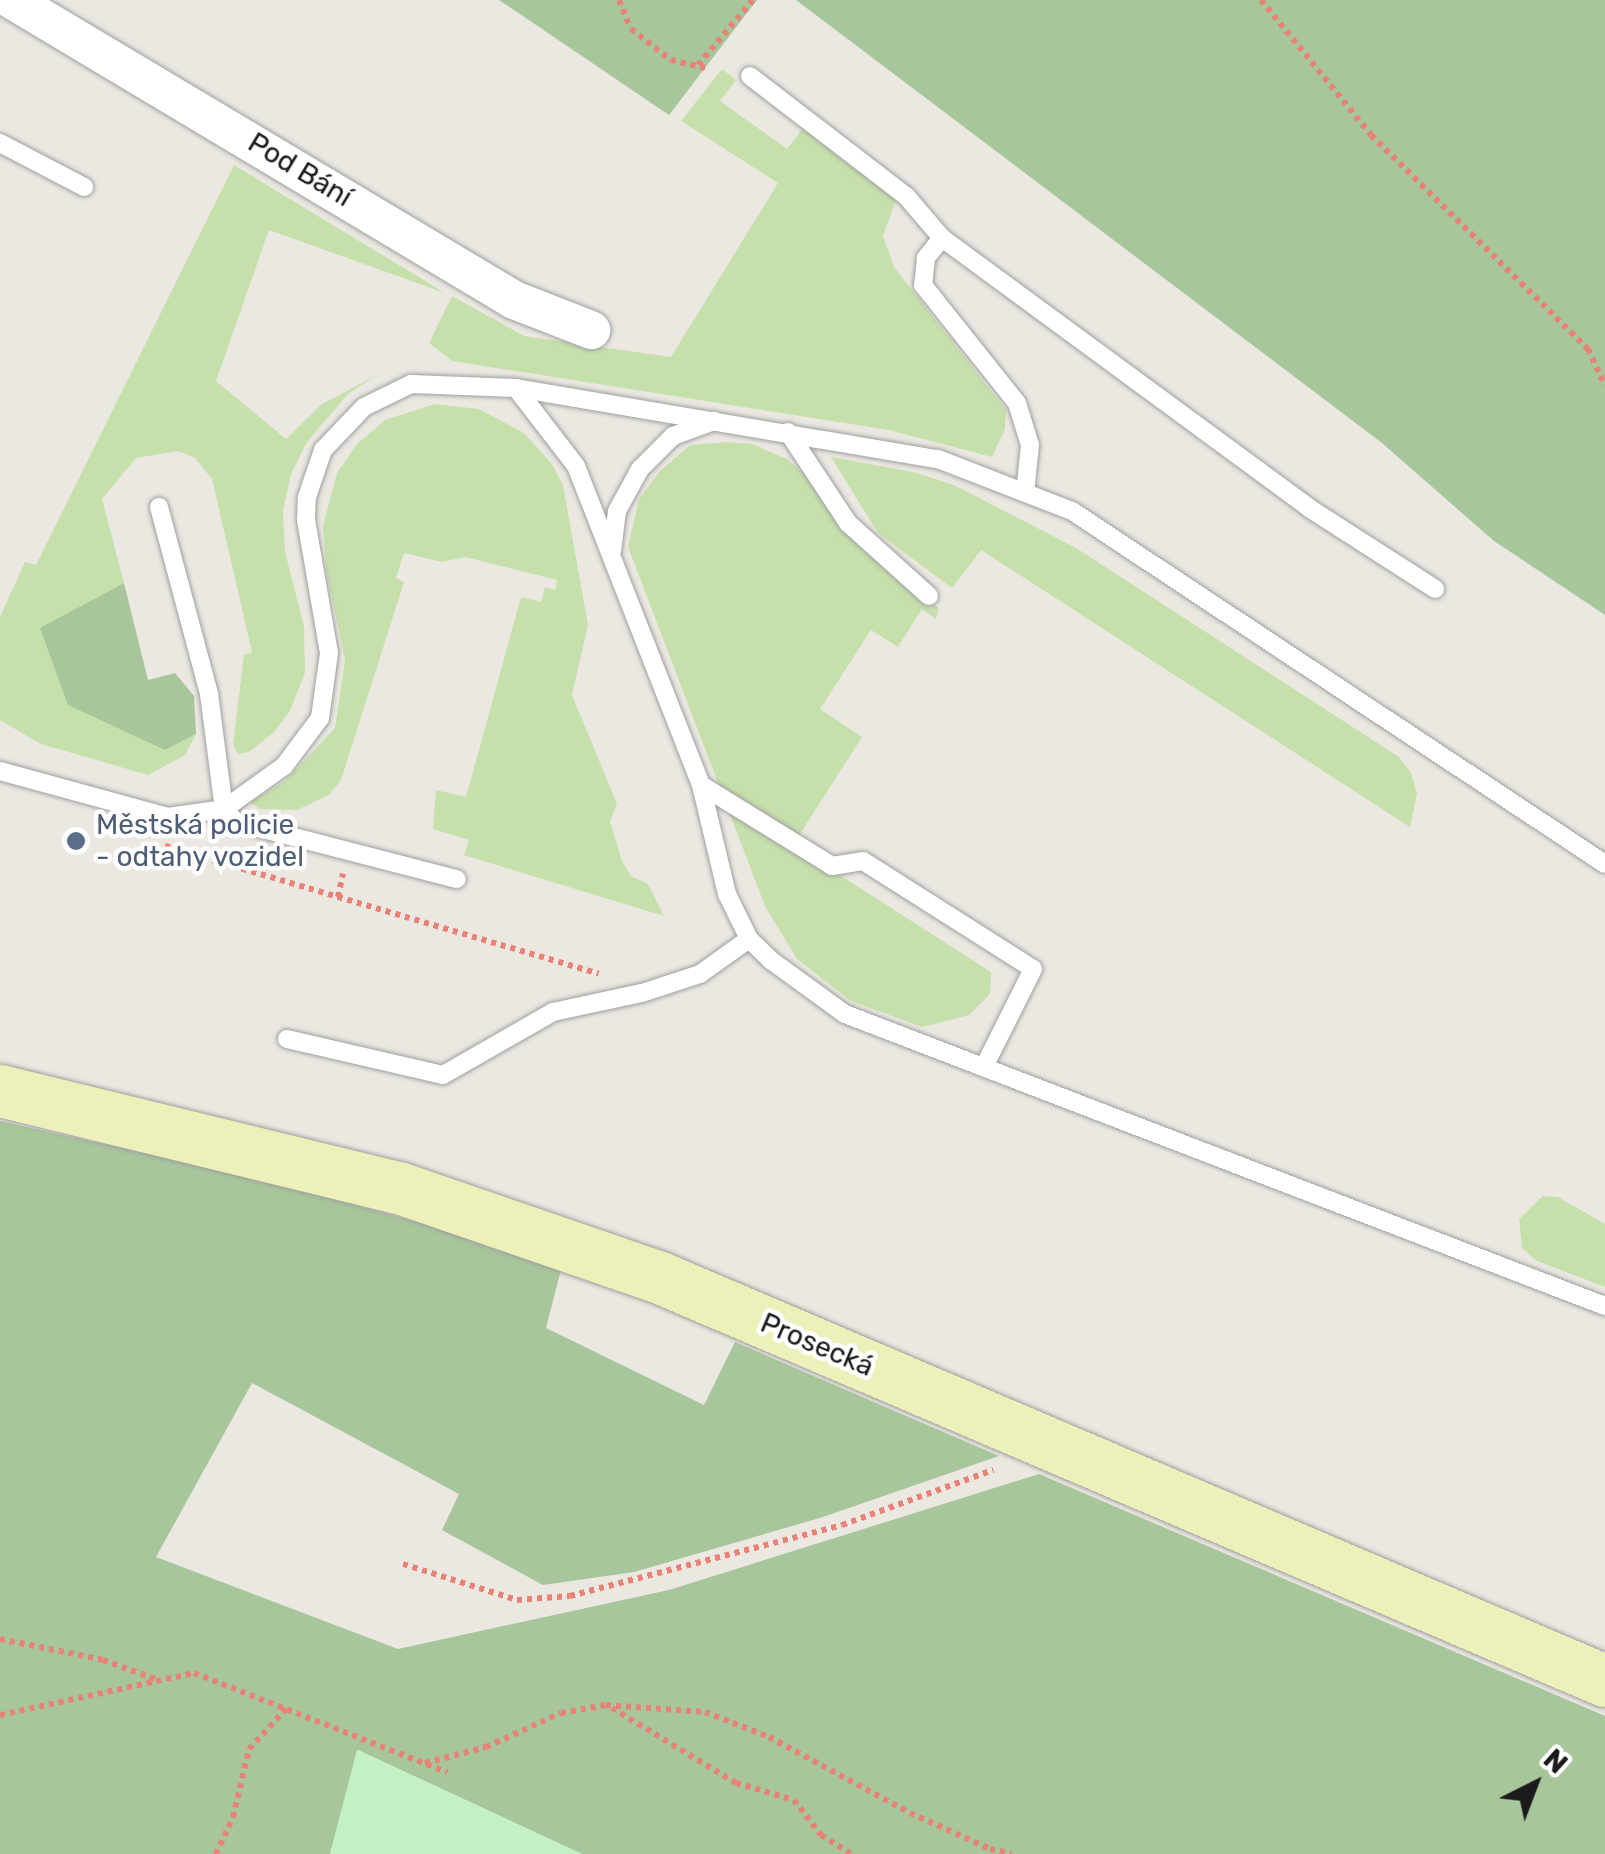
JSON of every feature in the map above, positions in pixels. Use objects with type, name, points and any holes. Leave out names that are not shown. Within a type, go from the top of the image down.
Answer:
[{"type":"main road","name":"Prosecká","points":[[0,1090],[399,1188],[658,1277],[1605,1680]]},
{"type":"street","name":"Pod Bání","points":[[12,0],[514,300],[592,330]]},
{"type":"lane","points":[[750,76],[906,196],[942,238],[1309,508],[1435,589]]},
{"type":"lane","points":[[0,143],[84,187]]},
{"type":"lane","points":[[942,238],[926,258],[924,285],[1017,403],[1030,445],[1025,493]]},
{"type":"lane","points":[[0,771],[168,817],[224,809],[284,766],[320,718],[329,653],[306,520],[307,497],[323,450],[364,406],[411,384],[516,388],[719,419],[938,459],[1072,511],[1605,864]]},
{"type":"lane","points":[[516,388],[576,466],[701,784],[727,894],[749,939],[846,1014],[1605,1306]]},
{"type":"lane","points":[[612,556],[617,511],[640,469],[673,436],[719,419]]},
{"type":"lane","points":[[788,432],[848,524],[929,596]]},
{"type":"lane","points":[[159,507],[209,694],[224,809],[236,822],[456,879]]},
{"type":"lane","points":[[701,784],[832,866],[863,860],[1033,968],[984,1068]]},
{"type":"lane","points":[[287,1039],[443,1075],[553,1012],[653,990],[700,974],[749,939]]},
{"type":"path","points":[[619,0],[631,29],[671,60],[702,66],[753,0]]},
{"type":"path","points":[[1261,0],[1371,135],[1588,349],[1605,384]]},
{"type":"path","points":[[161,845],[653,990]]},
{"type":"path","points":[[403,1564],[517,1600],[570,1596],[842,1525],[968,1482],[1048,1443]]},
{"type":"path","points":[[0,1639],[103,1660],[159,1680]]},
{"type":"path","points":[[0,1715],[194,1673],[447,1772]]},
{"type":"path","points":[[426,1763],[486,1747],[561,1713],[606,1705],[705,1712],[769,1737],[910,1813],[990,1850],[1011,1854]]},
{"type":"path","points":[[606,1705],[736,1783],[794,1800],[821,1835],[852,1854]]},
{"type":"path","points":[[216,1854],[232,1817],[249,1749],[287,1708]]},
{"type":"green space","points":[[499,0],[757,0],[669,115]]},
{"type":"green space","points":[[796,0],[1605,0],[1605,615],[1494,541],[1382,443]]},
{"type":"green space","points":[[722,69],[736,80],[720,101],[787,149],[803,128],[897,197],[883,236],[894,267],[1006,410],[1005,429],[992,457],[889,430],[452,361],[429,343],[452,296],[524,336],[671,357],[778,183],[681,121]]},
{"type":"green space","points":[[234,165],[445,293],[269,230],[216,381],[286,439],[322,404],[379,374],[348,394],[307,442],[291,474],[283,511],[285,552],[304,626],[305,673],[290,711],[274,732],[249,752],[238,754],[233,744],[244,655],[252,652],[212,479],[195,458],[178,451],[136,458],[102,499],[124,583],[40,629],[165,750],[196,734],[185,755],[148,775],[41,744],[0,720],[0,617],[25,562],[36,565]]},
{"type":"green space","points":[[435,404],[479,409],[524,433],[552,464],[563,485],[588,625],[572,695],[617,804],[610,821],[622,861],[631,876],[648,884],[664,916],[464,855],[469,840],[433,829],[436,790],[466,797],[521,597],[541,602],[545,587],[555,590],[557,580],[465,557],[442,562],[404,553],[396,578],[404,582],[341,780],[329,795],[297,810],[260,809],[250,802],[285,781],[335,728],[345,660],[326,569],[323,526],[337,473],[357,444],[385,420]]},
{"type":"green space","points":[[752,444],[787,459],[809,478],[858,545],[939,608],[936,619],[922,609],[898,647],[871,630],[820,709],[862,737],[793,845],[991,972],[990,994],[969,1015],[922,1027],[851,1001],[797,959],[765,906],[628,547],[639,499],[660,471],[690,445]]},
{"type":"green space","points":[[831,457],[913,472],[954,485],[1076,548],[1399,757],[1411,773],[1417,794],[1410,827],[981,550],[952,588],[878,533]]},
{"type":"green space","points":[[124,583],[148,680],[175,673],[194,696],[196,734],[165,750],[68,705],[40,628]]},
{"type":"green space","points":[[0,1121],[257,1178],[563,1262],[546,1328],[704,1405],[735,1342],[999,1456],[823,1517],[634,1572],[543,1585],[442,1530],[459,1494],[252,1383],[156,1557],[398,1649],[669,1590],[1039,1474],[1605,1716],[1605,1854],[582,1854],[358,1750],[330,1854],[0,1854]]},
{"type":"green space","points":[[1543,1196],[1558,1197],[1605,1224],[1605,1287],[1537,1261],[1522,1248],[1519,1219]]},
{"type":"green space","points":[[357,1750],[582,1854],[330,1854]]},
{"type":"place","name":"Městská policie - odtahy vozidel","points":[[76,841]]}]
